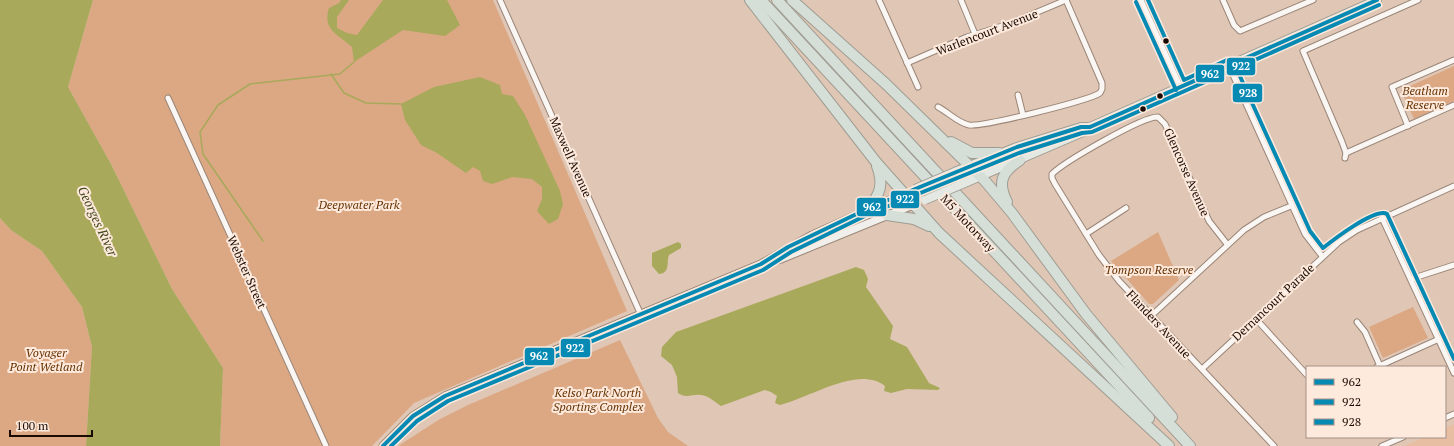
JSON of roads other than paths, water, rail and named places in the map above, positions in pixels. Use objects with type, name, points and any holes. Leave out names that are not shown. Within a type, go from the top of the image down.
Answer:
[{"type":"highway","points":[[750,0],[876,162],[939,233],[1115,394],[1169,446]]},
{"type":"highway","name":"M5 Motorway","points":[[761,0],[1174,446]]},
{"type":"highway","name":"M5 Motorway","points":[[777,0],[1190,446]]},
{"type":"highway","points":[[792,0],[886,84],[939,134],[1012,213],[1067,290],[1196,446]]},
{"type":"highway","points":[[939,134],[972,154],[999,153]]},
{"type":"highway","points":[[1012,213],[1002,189],[1002,180],[1010,167],[1020,160]]},
{"type":"highway","points":[[869,208],[882,187],[881,176],[876,162]]},
{"type":"highway","points":[[887,215],[914,219],[939,233]]},
{"type":"main road","points":[[383,446],[413,416],[445,396],[761,264],[781,259],[1020,160],[1083,132],[1090,127],[1377,0]]},
{"type":"main road","points":[[761,264],[788,247],[869,208],[999,153],[1081,127],[1090,127]]},
{"type":"street","name":"Maxwell Avenue","points":[[500,0],[641,315]]},
{"type":"street","points":[[879,0],[918,87]]},
{"type":"street","points":[[960,0],[975,34]]},
{"type":"street","points":[[938,107],[965,124],[975,125],[1023,115],[1095,95],[1102,89],[1101,80],[1066,0]]},
{"type":"street","name":"Warlencourt Avenue","points":[[907,63],[975,34],[1009,24],[1066,0]]},
{"type":"street","points":[[1142,0],[1181,88]]},
{"type":"street","points":[[1223,0],[1234,25],[1240,31],[1301,2],[1313,0]]},
{"type":"street","points":[[1414,1],[1302,51],[1345,156],[1454,105]]},
{"type":"street","points":[[1408,126],[1392,87],[1454,60]]},
{"type":"street","points":[[1229,66],[1290,206],[1305,234],[1322,256]]},
{"type":"street","points":[[1018,95],[1023,115]]},
{"type":"street","name":"Webster Street","points":[[168,98],[326,446]]},
{"type":"street","name":"Glencorse Avenue","points":[[1055,170],[1134,125],[1158,117],[1166,124],[1211,225],[1227,244]]},
{"type":"street","name":"Flanders Avenue","points":[[1055,170],[1052,174],[1052,178],[1086,234],[1112,272],[1151,316],[1274,446]]},
{"type":"street","name":"Dernancourt Parade","points":[[1202,369],[1322,256],[1348,236],[1382,218],[1454,186]]},
{"type":"street","points":[[1151,316],[1227,244],[1244,230],[1264,217],[1290,206]]},
{"type":"street","points":[[1086,234],[1126,208]]},
{"type":"street","points":[[1382,218],[1454,373]]},
{"type":"street","points":[[1411,279],[1454,265]]},
{"type":"street","points":[[1256,319],[1306,374]]},
{"type":"street","points":[[1357,322],[1365,332],[1378,366],[1439,340]]},
{"type":"street","points":[[1382,446],[1401,438]]},
{"type":"water","name":"Georges River","points":[[0,0],[93,0],[68,87],[111,164],[172,289],[223,368],[220,446],[86,446],[92,347],[82,307],[42,251],[11,230],[0,218]]},
{"type":"water","points":[[341,0],[349,0],[337,17],[337,28],[347,33],[357,35],[383,0],[447,0],[460,25],[445,36],[403,30],[354,62],[352,47],[333,31],[328,22],[327,15],[329,8],[339,3]]},
{"type":"water","points":[[480,77],[500,85],[502,94],[513,96],[525,115],[560,191],[563,204],[558,219],[549,224],[537,211],[542,199],[542,187],[532,179],[512,177],[492,184],[483,181],[480,171],[473,167],[466,173],[437,153],[421,145],[405,120],[401,104],[434,87]]},
{"type":"water","points":[[678,242],[681,244],[681,248],[669,255],[667,269],[665,272],[659,274],[652,266],[652,253]]},
{"type":"water","points":[[856,267],[864,270],[868,279],[866,287],[893,326],[890,339],[907,347],[929,383],[940,388],[938,390],[907,389],[891,393],[884,391],[885,386],[874,380],[861,379],[834,385],[780,405],[775,403],[777,396],[765,390],[721,406],[712,399],[704,396],[687,396],[678,393],[677,377],[672,365],[661,356],[662,347],[676,332]]},
{"type":"waterway","points":[[263,241],[203,154],[200,132],[218,105],[250,84],[340,74],[354,62]]},
{"type":"waterway","points":[[331,74],[344,93],[366,103],[401,104]]},
{"type":"park label","name":"Beatham Reserve","points":[[1425,97]]},
{"type":"park label","name":"Deepwater Park","points":[[359,204]]},
{"type":"park label","name":"Tompson Reserve","points":[[1149,269]]},
{"type":"park label","name":"Voyager Point Wetland","points":[[46,359]]},
{"type":"park label","name":"Kelso Park North Sporting Complex","points":[[598,399]]}]
